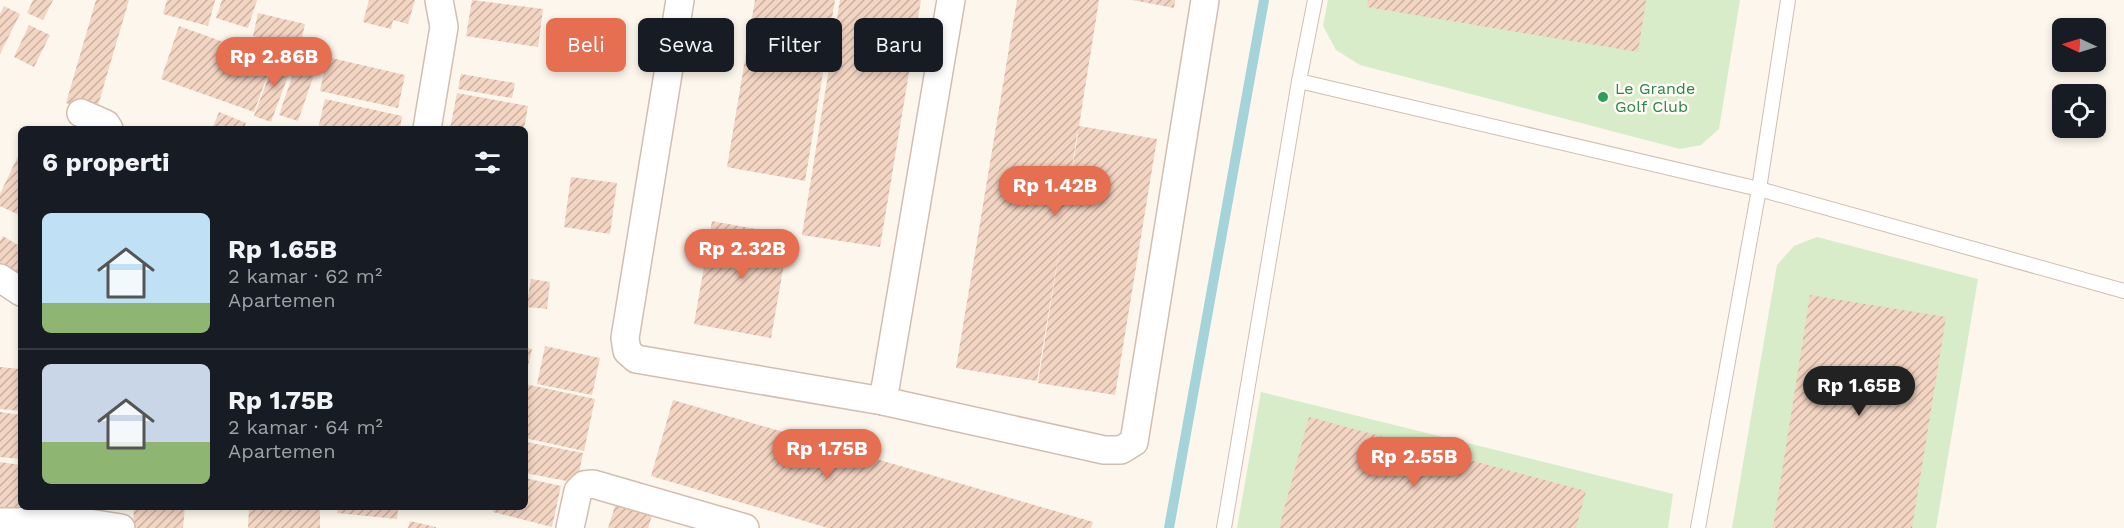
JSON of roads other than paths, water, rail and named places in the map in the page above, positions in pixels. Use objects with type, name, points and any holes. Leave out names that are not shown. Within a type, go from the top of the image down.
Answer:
[{"type":"street","points":[[428,126],[444,27],[439,0]]},
{"type":"street","points":[[680,0],[625,338],[627,351],[636,359],[883,401],[1104,450],[1121,450],[1134,442],[1205,0]]},
{"type":"street","points":[[883,401],[951,0]]},
{"type":"street","points":[[81,113],[107,126]]},
{"type":"street","points":[[0,278],[18,290]]},
{"type":"street","points":[[570,528],[578,491],[584,485],[593,484],[745,528]]},
{"type":"street","points":[[0,522],[18,522],[49,517],[123,528],[122,510]]},
{"type":"lane","points":[[1224,528],[1299,81],[1315,0]]},
{"type":"lane","points":[[1698,528],[1759,189],[1788,0]]},
{"type":"lane","points":[[1299,81],[1759,189],[2124,291]]},
{"type":"waterway","points":[[1169,528],[1264,0]]},
{"type":"place","name":"Le Grande Golf Club","points":[[1603,97]]}]
